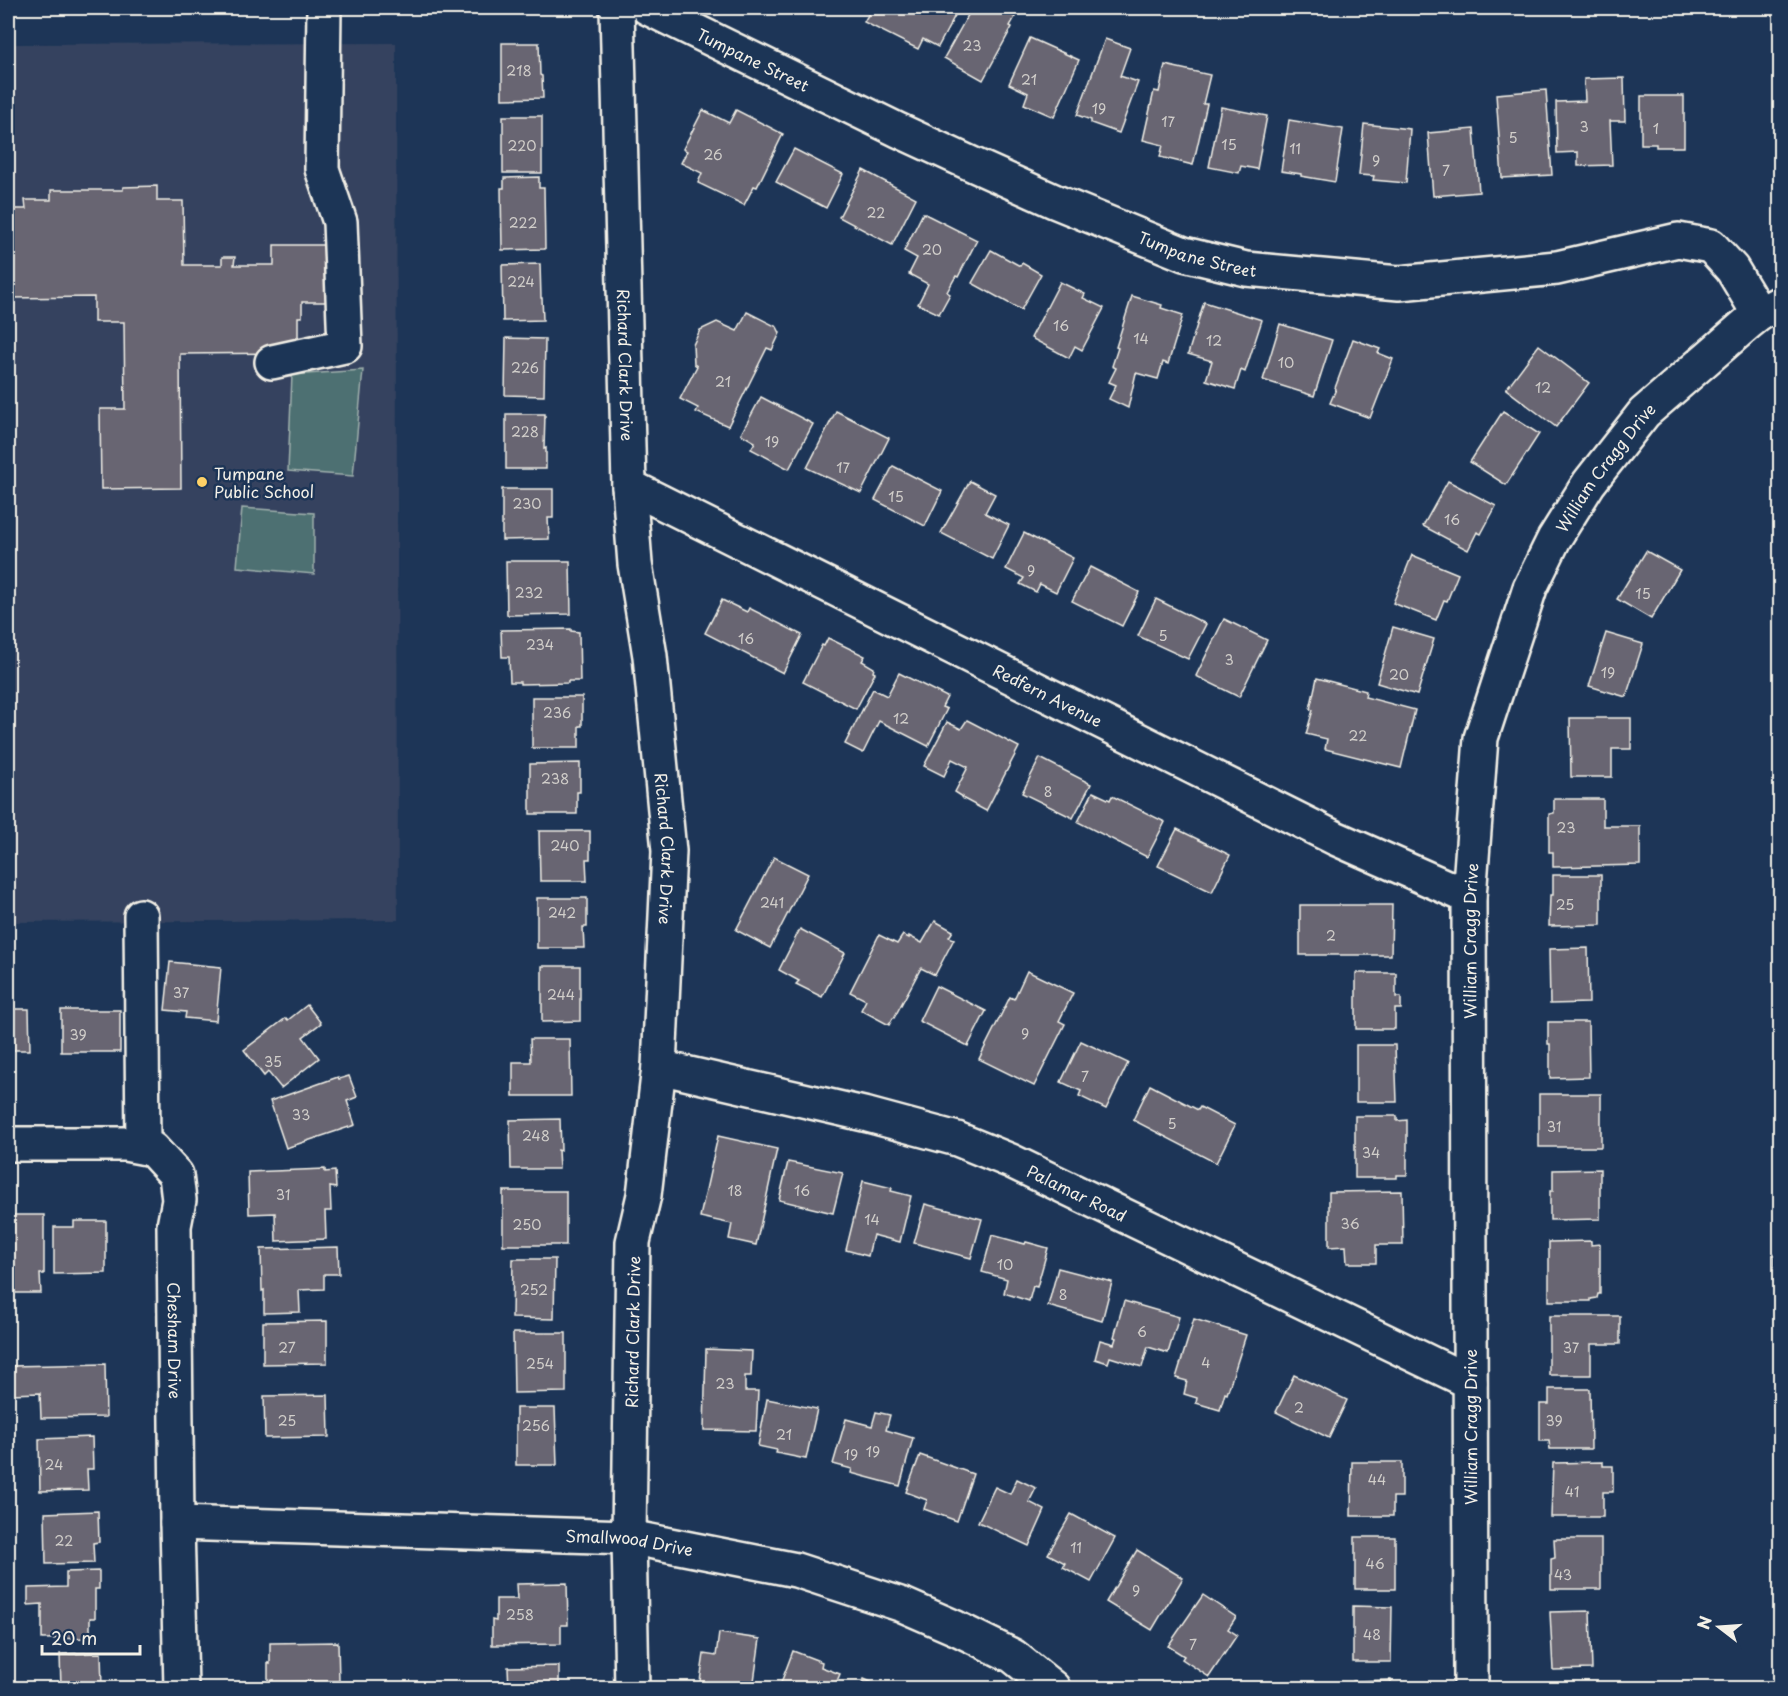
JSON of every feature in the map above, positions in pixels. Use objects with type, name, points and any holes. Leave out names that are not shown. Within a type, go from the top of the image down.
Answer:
[{"type":"street","points":[[272,362],[345,346],[340,222],[322,169],[324,8]]},
{"type":"street","name":"Richard Clark Drive","points":[[617,8],[629,486],[634,564],[650,656],[669,851],[659,1067],[644,1195],[633,1242],[629,1536],[632,1689]]},
{"type":"street","name":"Tumpane Street","points":[[648,8],[974,165],[1054,201],[1184,254],[1246,269],[1399,283],[1557,268],[1678,240],[1711,246],[1770,309]]},
{"type":"street","name":"William Cragg Drive","points":[[1471,1689],[1469,897],[1480,738],[1530,588],[1554,539],[1589,483],[1644,413],[1723,343],[1770,309]]},
{"type":"street","name":"Redfern Avenue","points":[[629,486],[1335,838],[1469,897]]},
{"type":"street","points":[[8,1144],[125,1144],[143,1147],[141,916]]},
{"type":"street","name":"Palamar Road","points":[[659,1067],[868,1115],[957,1139],[1011,1161],[1470,1382]]},
{"type":"street","name":"Chesham Drive","points":[[143,1147],[152,1149],[176,1175],[179,1200],[174,1226],[181,1689]]},
{"type":"street","name":"Smallwood Drive","points":[[177,1522],[629,1536],[796,1570],[903,1605],[1013,1656],[1053,1689]]},
{"type":"shaded area","name":"Tumpane Public School","points":[[396,43],[398,920],[8,922],[8,44]]},
{"type":"green space","points":[[363,370],[353,476],[288,471],[292,375]]},
{"type":"green space","points":[[242,508],[314,513],[314,574],[237,567]]},
{"type":"building","points":[[872,8],[959,8],[938,47],[923,39],[918,49],[864,22]]},
{"type":"building","points":[[972,8],[998,8],[1015,17],[1010,26],[1012,27],[983,80],[944,58]]},
{"type":"building","points":[[1030,38],[1079,60],[1054,117],[1024,104],[1028,93],[1009,84]]},
{"type":"building","points":[[1105,39],[1130,48],[1120,76],[1138,82],[1119,133],[1091,123],[1091,120],[1077,115]]},
{"type":"building","points":[[502,43],[539,43],[543,98],[502,99]]},
{"type":"building","points":[[1165,65],[1210,75],[1203,104],[1207,104],[1193,165],[1160,157],[1163,145],[1143,140],[1154,91],[1159,92]]},
{"type":"building","points":[[1624,78],[1625,121],[1610,121],[1612,165],[1578,166],[1578,152],[1557,153],[1556,102],[1585,101],[1584,79]]},
{"type":"building","points":[[1546,90],[1552,175],[1502,178],[1496,94]]},
{"type":"building","points":[[1641,96],[1684,96],[1684,147],[1656,147],[1656,144],[1641,144]]},
{"type":"building","points":[[1221,107],[1267,116],[1257,169],[1241,166],[1239,173],[1209,167]]},
{"type":"building","points":[[703,110],[729,123],[736,110],[783,134],[757,187],[754,186],[744,205],[698,183],[702,173],[681,163],[687,151],[683,149]]},
{"type":"building","points":[[503,116],[542,116],[542,173],[503,173]]},
{"type":"building","points":[[1289,120],[1343,129],[1335,182],[1281,171]]},
{"type":"building","points":[[1364,124],[1410,129],[1406,183],[1373,180],[1374,176],[1359,175]]},
{"type":"building","points":[[1474,129],[1479,192],[1433,196],[1428,133]]},
{"type":"building","points":[[794,149],[843,174],[826,208],[776,182]]},
{"type":"building","points":[[863,170],[916,198],[892,245],[839,217]]},
{"type":"building","points":[[539,177],[539,188],[544,188],[545,249],[502,250],[501,188],[504,188],[504,178]]},
{"type":"building","points":[[157,186],[157,201],[183,201],[184,265],[222,265],[222,257],[235,257],[234,265],[274,265],[274,245],[338,245],[339,302],[302,302],[302,317],[298,317],[298,353],[180,354],[181,488],[101,489],[100,409],[125,409],[124,322],[94,322],[94,297],[8,298],[8,209],[26,209],[25,200],[51,200],[51,190],[123,190],[123,187]]},
{"type":"building","points":[[923,213],[977,240],[958,277],[956,276],[947,292],[950,294],[939,314],[918,304],[928,284],[909,274],[917,258],[904,251]]},
{"type":"building","points":[[991,250],[1020,266],[1022,263],[1041,274],[1021,310],[972,283]]},
{"type":"building","points":[[540,264],[543,320],[503,321],[502,265]]},
{"type":"building","points":[[1060,282],[1085,294],[1083,298],[1104,308],[1082,350],[1075,346],[1069,358],[1031,338]]},
{"type":"building","points":[[1132,296],[1162,305],[1161,308],[1183,315],[1168,364],[1163,362],[1158,379],[1136,373],[1128,408],[1109,399],[1116,385],[1109,382],[1116,368],[1112,366],[1118,348],[1116,347]]},
{"type":"building","points":[[1204,302],[1262,320],[1245,372],[1241,370],[1235,389],[1206,380],[1212,361],[1188,354]]},
{"type":"building","points":[[747,312],[777,327],[780,333],[772,350],[767,348],[728,426],[696,412],[698,408],[680,399],[697,366],[694,364],[693,345],[700,330],[717,322],[737,331]]},
{"type":"building","points":[[1280,324],[1332,340],[1314,396],[1263,380]]},
{"type":"building","points":[[506,338],[545,339],[544,396],[505,395]]},
{"type":"building","points":[[1353,339],[1380,349],[1378,353],[1393,359],[1370,418],[1330,403]]},
{"type":"building","points":[[1539,345],[1589,383],[1556,427],[1506,389]]},
{"type":"building","points":[[761,397],[813,424],[789,469],[751,449],[755,442],[741,434]]},
{"type":"building","points":[[836,411],[889,438],[861,493],[807,468]]},
{"type":"building","points":[[1503,411],[1539,434],[1506,485],[1470,462]]},
{"type":"building","points":[[506,414],[545,414],[546,469],[506,469]]},
{"type":"building","points":[[893,466],[942,491],[925,526],[875,500]]},
{"type":"building","points":[[970,481],[995,494],[985,513],[1009,525],[992,559],[941,533]]},
{"type":"building","points":[[1448,481],[1496,506],[1481,534],[1477,532],[1468,550],[1423,526]]},
{"type":"building","points":[[502,489],[553,489],[553,518],[548,518],[549,539],[502,540]]},
{"type":"building","points":[[1024,533],[1073,558],[1056,592],[1040,584],[1036,592],[1020,584],[1024,578],[1006,569]]},
{"type":"building","points":[[1646,551],[1680,570],[1651,619],[1617,599]]},
{"type":"building","points":[[1412,555],[1458,574],[1436,620],[1393,603]]},
{"type":"building","points":[[506,561],[570,561],[571,614],[507,615]]},
{"type":"building","points":[[1090,567],[1139,592],[1122,626],[1072,601]]},
{"type":"building","points":[[1156,599],[1206,624],[1188,659],[1138,636]]},
{"type":"building","points":[[722,600],[747,612],[749,608],[802,635],[783,673],[705,633]]},
{"type":"building","points":[[1224,619],[1267,640],[1239,697],[1196,676]]},
{"type":"building","points":[[1393,627],[1434,639],[1417,695],[1377,683]]},
{"type":"building","points":[[571,629],[571,631],[579,632],[580,681],[520,684],[520,682],[510,682],[509,657],[502,657],[501,630]]},
{"type":"building","points":[[1606,633],[1643,644],[1626,697],[1589,686]]},
{"type":"building","points":[[828,638],[865,656],[862,661],[874,668],[875,673],[856,709],[803,682]]},
{"type":"building","points":[[899,673],[947,697],[942,707],[947,709],[928,746],[879,721],[863,753],[845,744],[873,689],[887,696]]},
{"type":"building","points":[[1317,678],[1366,691],[1365,697],[1415,710],[1401,768],[1325,749],[1327,739],[1306,734],[1313,710],[1310,709]]},
{"type":"building","points":[[532,697],[582,697],[579,748],[532,748]]},
{"type":"building","points":[[1570,718],[1631,718],[1631,749],[1612,749],[1612,777],[1571,777]]},
{"type":"building","points":[[967,720],[1019,747],[986,811],[955,792],[968,767],[952,759],[944,776],[924,766],[947,722],[961,729]]},
{"type":"building","points":[[1040,758],[1091,784],[1073,818],[1022,793]]},
{"type":"building","points":[[580,763],[577,814],[530,814],[530,764]]},
{"type":"building","points":[[1093,792],[1110,800],[1112,796],[1165,822],[1147,857],[1078,822]]},
{"type":"building","points":[[1554,799],[1603,799],[1603,826],[1640,826],[1640,865],[1553,867],[1553,852],[1549,852],[1549,814],[1554,813]]},
{"type":"building","points":[[1177,829],[1230,855],[1212,892],[1158,866]]},
{"type":"building","points":[[539,831],[590,831],[590,859],[586,859],[587,881],[540,881]]},
{"type":"building","points":[[774,857],[808,874],[770,948],[736,930]]},
{"type":"building","points":[[1553,875],[1601,875],[1601,925],[1549,926]]},
{"type":"building","points":[[537,898],[587,898],[587,927],[583,927],[584,948],[537,948]]},
{"type":"building","points":[[1300,905],[1392,905],[1391,955],[1300,955]]},
{"type":"building","points":[[935,921],[953,931],[949,937],[954,939],[935,975],[921,968],[889,1025],[861,1010],[866,1000],[850,992],[879,935],[897,944],[903,935],[922,943]]},
{"type":"building","points":[[800,929],[845,953],[822,997],[796,984],[799,981],[779,970]]},
{"type":"building","points":[[1588,948],[1589,1003],[1550,1004],[1549,949]]},
{"type":"building","points":[[170,962],[221,967],[216,1021],[185,1018],[186,1012],[165,1010]]},
{"type":"building","points":[[542,966],[580,966],[580,1021],[542,1022]]},
{"type":"building","points":[[1027,971],[1073,993],[1059,1021],[1065,1024],[1034,1086],[979,1059],[1010,997],[1014,999]]},
{"type":"building","points":[[1356,973],[1396,973],[1396,997],[1401,997],[1401,1009],[1395,1009],[1395,1029],[1356,1029]]},
{"type":"building","points":[[936,986],[986,1011],[968,1046],[919,1021]]},
{"type":"building","points":[[307,1005],[321,1023],[303,1037],[319,1058],[281,1088],[268,1072],[264,1076],[244,1050]]},
{"type":"building","points":[[8,1009],[29,1009],[30,1050],[8,1050]]},
{"type":"building","points":[[61,1010],[120,1010],[120,1052],[61,1052]]},
{"type":"building","points":[[1548,1022],[1588,1022],[1589,1077],[1550,1078]]},
{"type":"building","points":[[530,1039],[570,1039],[571,1096],[513,1096],[513,1062],[531,1062]]},
{"type":"building","points":[[1081,1041],[1128,1063],[1106,1109],[1079,1096],[1081,1091],[1061,1082]]},
{"type":"building","points":[[1356,1045],[1395,1045],[1397,1102],[1356,1102]]},
{"type":"building","points":[[1774,1069],[1780,1069],[1780,1101],[1774,1101]]},
{"type":"building","points":[[349,1076],[357,1097],[347,1101],[355,1125],[286,1148],[270,1101],[338,1077],[339,1079]]},
{"type":"building","points":[[1150,1085],[1198,1110],[1200,1107],[1235,1125],[1216,1163],[1133,1120]]},
{"type":"building","points":[[1539,1094],[1601,1094],[1601,1147],[1539,1147]]},
{"type":"building","points":[[1355,1116],[1397,1116],[1397,1121],[1407,1120],[1407,1175],[1397,1175],[1397,1178],[1355,1178]]},
{"type":"building","points":[[560,1119],[559,1169],[511,1169],[510,1120]]},
{"type":"building","points":[[718,1136],[777,1149],[756,1245],[729,1239],[732,1224],[700,1217]]},
{"type":"building","points":[[788,1162],[843,1173],[833,1213],[779,1200]]},
{"type":"building","points":[[325,1169],[325,1172],[335,1171],[336,1188],[330,1187],[331,1211],[325,1211],[326,1239],[276,1241],[275,1213],[249,1214],[248,1172]]},
{"type":"building","points":[[1600,1169],[1600,1219],[1550,1220],[1553,1170]]},
{"type":"building","points":[[863,1181],[892,1188],[891,1191],[911,1196],[900,1242],[873,1235],[868,1256],[846,1250]]},
{"type":"building","points":[[503,1191],[566,1191],[566,1245],[503,1245]]},
{"type":"building","points":[[1402,1191],[1403,1245],[1376,1245],[1376,1263],[1347,1263],[1346,1246],[1329,1247],[1329,1192]]},
{"type":"building","points":[[925,1204],[982,1219],[971,1258],[914,1243]]},
{"type":"building","points":[[8,1215],[44,1215],[44,1274],[40,1274],[41,1293],[8,1293]]},
{"type":"building","points":[[74,1221],[106,1221],[106,1273],[54,1274],[54,1227],[74,1227]]},
{"type":"building","points":[[992,1235],[1048,1248],[1037,1287],[1033,1286],[1029,1301],[1004,1293],[1007,1279],[982,1272]]},
{"type":"building","points":[[1591,1241],[1591,1245],[1600,1244],[1600,1294],[1591,1301],[1549,1301],[1549,1242]]},
{"type":"building","points":[[338,1247],[339,1274],[324,1274],[324,1289],[299,1290],[300,1312],[264,1313],[261,1249]]},
{"type":"building","points":[[1775,1254],[1780,1254],[1780,1278],[1775,1278]]},
{"type":"building","points":[[513,1259],[555,1259],[554,1319],[512,1318]]},
{"type":"building","points":[[1058,1268],[1112,1282],[1102,1321],[1048,1306]]},
{"type":"building","points":[[1124,1301],[1179,1317],[1168,1353],[1148,1347],[1142,1367],[1110,1357],[1108,1363],[1095,1359],[1100,1340],[1114,1344]]},
{"type":"building","points":[[1549,1316],[1620,1316],[1620,1344],[1591,1344],[1591,1375],[1549,1375]]},
{"type":"building","points":[[1194,1319],[1246,1335],[1220,1410],[1196,1403],[1197,1398],[1184,1394],[1187,1381],[1176,1378]]},
{"type":"building","points":[[327,1321],[327,1363],[263,1364],[263,1322]]},
{"type":"building","points":[[513,1333],[566,1333],[566,1392],[514,1393]]},
{"type":"building","points":[[706,1349],[752,1351],[751,1376],[745,1376],[745,1391],[758,1391],[756,1431],[704,1430]]},
{"type":"building","points":[[105,1364],[106,1417],[41,1418],[40,1393],[10,1394],[10,1366]]},
{"type":"building","points":[[1294,1375],[1347,1400],[1329,1438],[1276,1412]]},
{"type":"building","points":[[1549,1389],[1590,1389],[1591,1449],[1550,1449],[1549,1441],[1540,1441],[1540,1404],[1549,1404]]},
{"type":"building","points":[[328,1395],[329,1437],[265,1438],[264,1396]]},
{"type":"building","points":[[767,1399],[817,1409],[806,1459],[776,1453],[777,1450],[758,1446]]},
{"type":"building","points":[[516,1408],[555,1408],[557,1465],[516,1465]]},
{"type":"building","points":[[876,1412],[890,1415],[886,1430],[913,1438],[900,1486],[851,1473],[852,1469],[833,1464],[846,1419],[872,1426]]},
{"type":"building","points":[[92,1437],[93,1469],[87,1469],[88,1490],[40,1491],[39,1439]]},
{"type":"building","points":[[920,1455],[973,1474],[957,1521],[924,1509],[927,1500],[906,1492]]},
{"type":"building","points":[[1352,1462],[1402,1462],[1402,1497],[1393,1497],[1393,1516],[1351,1516]]},
{"type":"building","points":[[1603,1462],[1603,1466],[1613,1466],[1613,1492],[1603,1492],[1603,1517],[1551,1517],[1553,1463]]},
{"type":"building","points":[[1017,1479],[1036,1488],[1029,1502],[1045,1510],[1029,1546],[978,1522],[995,1487],[1010,1494]]},
{"type":"building","points":[[98,1511],[99,1542],[93,1543],[94,1563],[46,1564],[45,1513]]},
{"type":"building","points":[[1071,1514],[1115,1538],[1091,1582],[1063,1567],[1065,1563],[1048,1554]]},
{"type":"building","points":[[1355,1537],[1395,1537],[1395,1589],[1355,1589]]},
{"type":"building","points":[[1554,1539],[1601,1539],[1601,1589],[1551,1589],[1551,1559],[1555,1558]]},
{"type":"building","points":[[1137,1550],[1183,1578],[1152,1630],[1106,1602]]},
{"type":"building","points":[[99,1571],[99,1589],[95,1589],[95,1618],[90,1618],[90,1638],[42,1639],[42,1604],[28,1605],[28,1588],[66,1587],[66,1572]]},
{"type":"building","points":[[567,1583],[568,1625],[561,1625],[561,1644],[492,1645],[492,1620],[496,1621],[496,1599],[517,1599],[516,1584]]},
{"type":"building","points":[[1203,1595],[1236,1617],[1228,1629],[1237,1635],[1209,1677],[1182,1659],[1184,1656],[1168,1646]]},
{"type":"building","points":[[1353,1606],[1392,1607],[1391,1662],[1353,1662]]},
{"type":"building","points":[[1590,1611],[1592,1669],[1553,1670],[1550,1612]]},
{"type":"building","points":[[719,1633],[760,1639],[753,1688],[699,1688],[704,1654],[716,1656]]},
{"type":"building","points":[[338,1642],[339,1681],[268,1681],[270,1643]]},
{"type":"building","points":[[793,1651],[822,1662],[821,1667],[840,1674],[834,1688],[779,1688]]},
{"type":"building","points":[[101,1653],[102,1688],[61,1688],[60,1654]]},
{"type":"building","points":[[559,1666],[559,1688],[509,1688],[508,1667]]},
{"type":"building","points":[[864,1679],[884,1688],[860,1688]]},
{"type":"building","points":[[1391,1680],[1391,1688],[1353,1688],[1353,1681]]},
{"type":"building","points":[[1551,1684],[1593,1684],[1592,1688],[1551,1688]]},
{"type":"place","name":"Tumpane Public School","points":[[202,482]]}]
